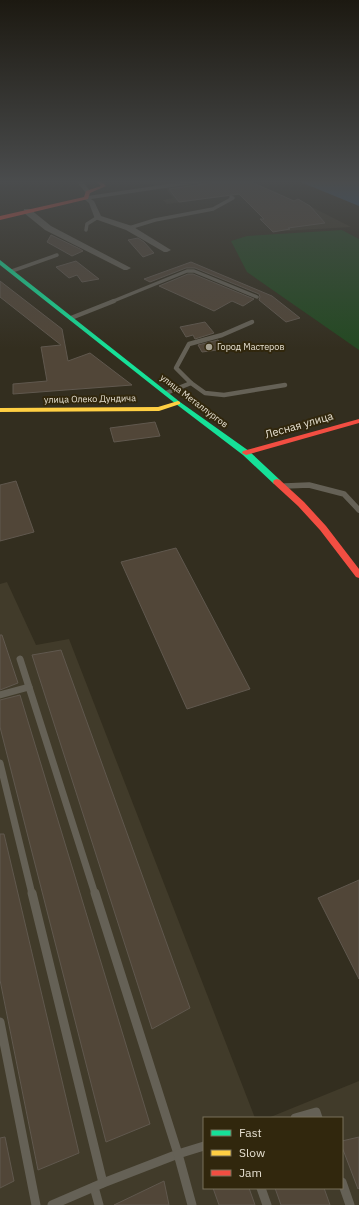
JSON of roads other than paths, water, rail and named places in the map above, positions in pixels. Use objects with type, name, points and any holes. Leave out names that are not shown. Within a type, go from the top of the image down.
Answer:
[{"type":"main road","name":"улица Металлургов","points":[[0,262],[178,403],[246,453],[282,486],[323,528],[353,562],[359,575]]},
{"type":"main road","name":"улица Олеко Дундича","points":[[0,410],[159,409],[178,403]]},
{"type":"main road","name":"Лесная улица","points":[[246,453],[359,421]]},
{"type":"street","points":[[66,237],[127,268]]},
{"type":"street","points":[[145,237],[167,250]]},
{"type":"lane","points":[[12,271],[57,255]]},
{"type":"lane","points":[[71,318],[188,271],[194,271],[257,297]]},
{"type":"lane","points":[[252,322],[222,335],[189,344],[176,368],[191,383],[205,393],[224,395],[285,385]]},
{"type":"lane","points":[[166,393],[191,383]]},
{"type":"lane","points":[[282,486],[309,485],[344,494],[359,510]]},
{"type":"lane","points":[[20,659],[178,1154],[192,1205]]},
{"type":"lane","points":[[0,695],[29,687]]},
{"type":"lane","points":[[0,763],[99,1185],[99,1205]]},
{"type":"lane","points":[[0,1022],[36,1205]]},
{"type":"lane","points":[[298,1117],[316,1112],[318,1117]]},
{"type":"lane","points":[[52,1205],[178,1154],[203,1146]]},
{"type":"lane","points":[[343,1185],[350,1205]]},
{"type":"lane","points":[[262,1189],[267,1205]]},
{"type":"place","name":"Город Мастеров","points":[[209,347]]}]
